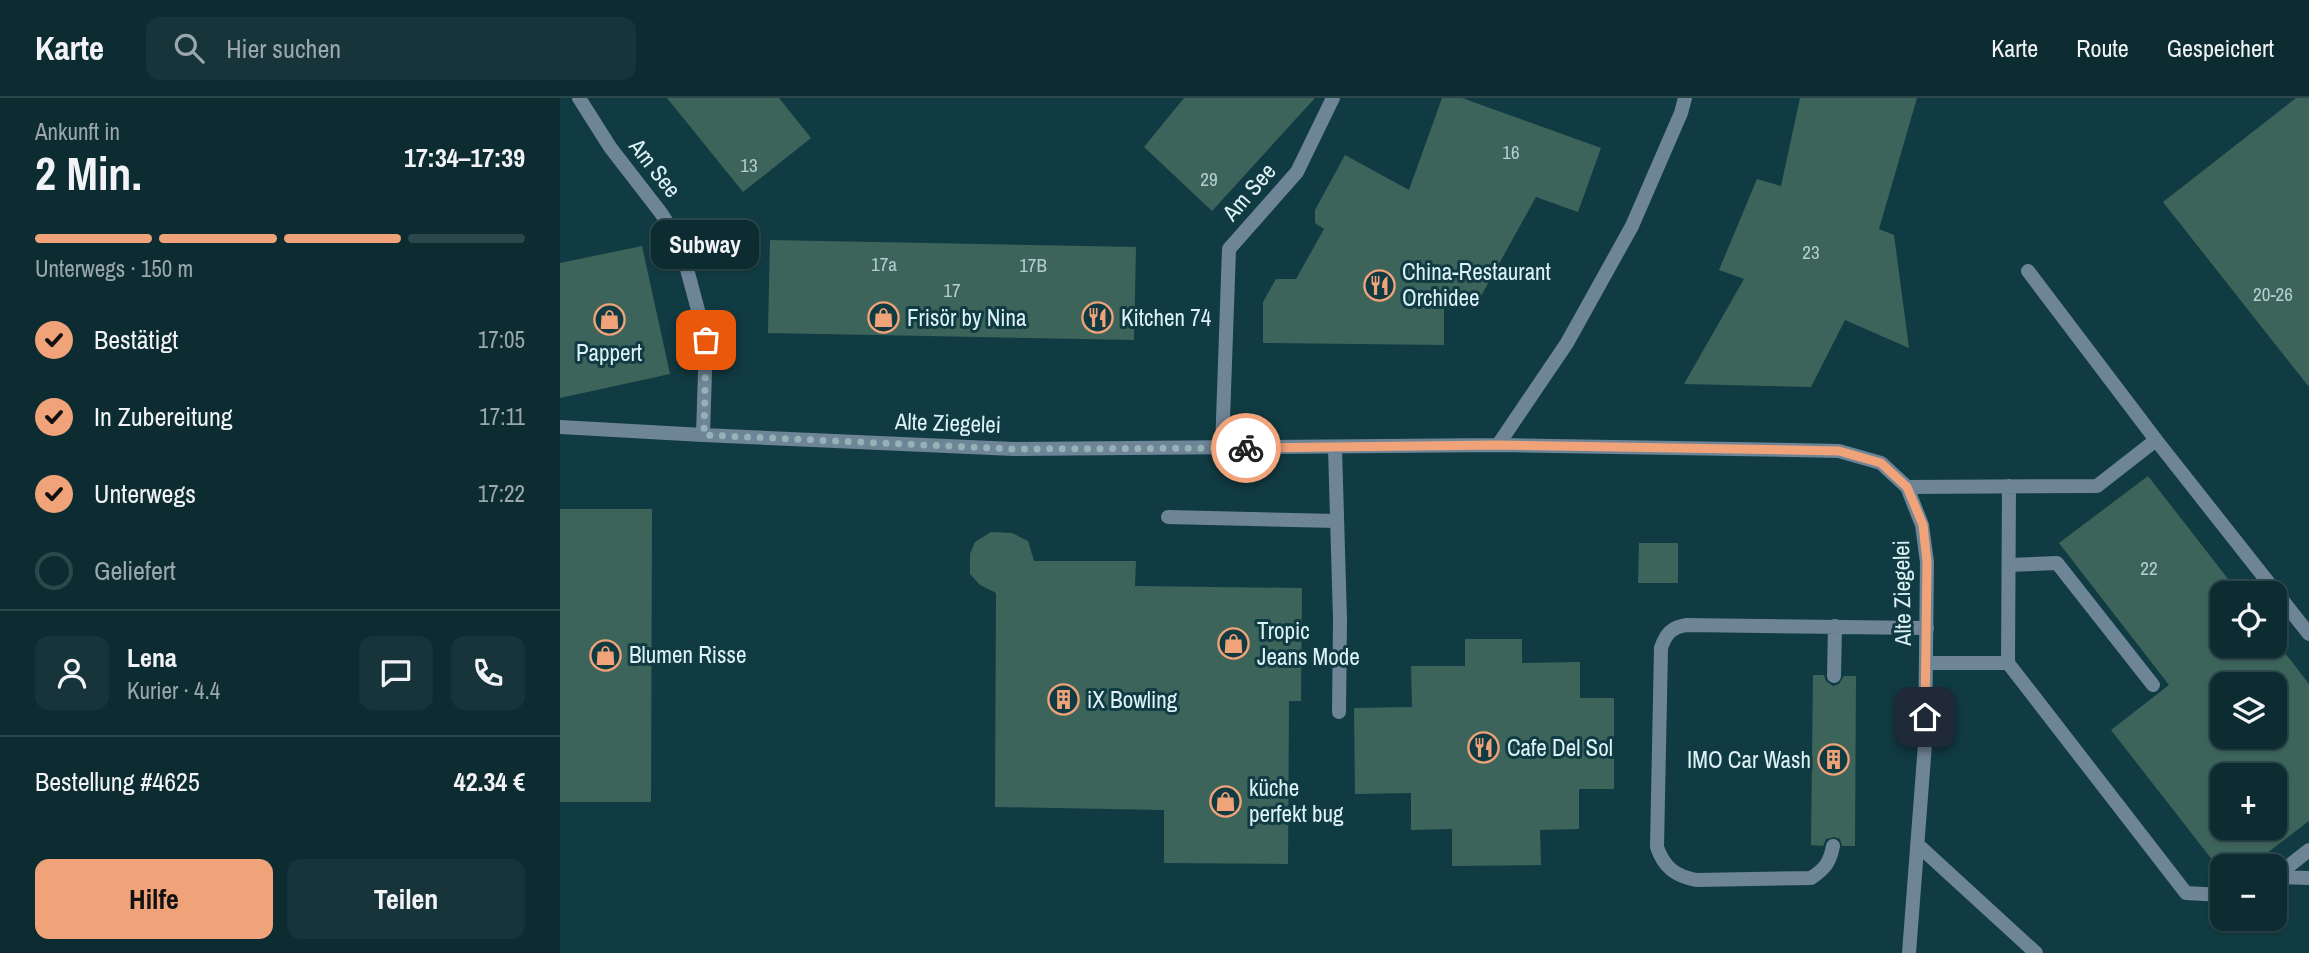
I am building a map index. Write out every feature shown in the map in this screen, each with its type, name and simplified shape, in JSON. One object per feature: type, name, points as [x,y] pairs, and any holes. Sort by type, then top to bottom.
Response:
[{"type":"street","name":"Am See","points":[[579,98],[610,147],[661,213],[680,243],[706,340],[704,435]]},
{"type":"street","name":"Am See","points":[[1222,448],[1229,249],[1297,172],[1333,98]]},
{"type":"street","points":[[1498,445],[1567,343],[1632,226],[1685,98]]},
{"type":"street","points":[[2028,271],[2309,635]]},
{"type":"street","name":"Alte Ziegelei","points":[[560,426],[1014,449],[1498,445],[1839,451],[1881,463],[1907,487],[1923,525],[1927,562],[1925,744],[1909,953]]},
{"type":"street","points":[[1907,487],[2097,486],[2156,440]]},
{"type":"street","points":[[1335,448],[1339,712]]},
{"type":"street","points":[[2009,486],[2008,663],[2186,893],[2210,894]]},
{"type":"street","points":[[1168,517],[1337,521]]},
{"type":"street","points":[[2009,565],[2057,563],[2153,685]]},
{"type":"street","points":[[1833,846],[1830,861],[1822,871],[1811,878],[1710,880],[1681,878],[1669,869],[1661,859],[1657,847],[1661,648],[1669,631],[1686,625],[1927,628]]},
{"type":"street","points":[[1834,676],[1835,626]]},
{"type":"street","points":[[1926,663],[2008,663]]},
{"type":"street","points":[[1918,845],[2036,953]]},
{"type":"street","points":[[2287,867],[2309,850]]},
{"type":"street","points":[[2287,877],[2309,878]]},
{"type":"building","points":[[667,98],[779,98],[811,138],[743,192]]},
{"type":"building","points":[[1184,98],[1315,98],[1212,211],[1144,147]]},
{"type":"building","points":[[1442,98],[1462,98],[1601,148],[1578,212],[1536,197],[1475,307],[1444,289],[1444,345],[1263,343],[1263,302],[1276,279],[1296,279],[1324,229],[1315,223],[1315,210],[1345,155],[1409,190]]},
{"type":"building","points":[[1800,98],[1917,98],[1879,229],[1894,235],[1909,348],[1845,320],[1811,387],[1684,384],[1744,279],[1719,270],[1757,179],[1781,186]]},
{"type":"building","points":[[2296,98],[2309,98],[2309,387],[2163,202]]},
{"type":"building","points":[[770,240],[1136,247],[1134,340],[768,333]]},
{"type":"building","name":"Pappert","points":[[642,246],[670,374],[560,398],[560,263]]},
{"type":"building","points":[[2148,476],[2230,581],[2210,581],[2210,658],[2287,658],[2287,656],[2309,684],[2309,821],[2287,838],[2287,763],[2210,763],[2210,840],[2284,840],[2266,854],[2210,854],[2210,857],[2111,730],[2169,685],[2059,543]]},
{"type":"building","name":"Blumen Risse","points":[[560,509],[652,509],[651,802],[560,802]]},
{"type":"building","points":[[991,532],[1012,533],[1028,541],[1034,561],[1136,561],[1135,586],[1302,588],[1301,701],[1289,701],[1288,864],[1164,863],[1164,810],[995,807],[996,593],[980,585],[970,574],[970,554],[975,542]]},
{"type":"building","points":[[1639,543],[1678,543],[1678,583],[1638,583]]},
{"type":"building","name":"Cafe Del Sol","points":[[1465,639],[1522,639],[1522,663],[1580,662],[1580,698],[1614,698],[1614,789],[1579,789],[1579,829],[1540,830],[1541,865],[1452,866],[1452,829],[1411,830],[1411,793],[1355,794],[1354,708],[1412,707],[1411,666],[1465,666]]},
{"type":"building","name":"IMO Car Wash","points":[[1813,675],[1824,675],[1826,681],[1833,686],[1839,684],[1844,676],[1856,676],[1855,846],[1842,846],[1840,839],[1834,837],[1826,839],[1823,846],[1811,845]]},
{"type":"way so far","points":[[706,340],[704,435],[1014,449],[1246,448]]},
{"type":"place","name":"China-Restaurant Orchidee","points":[[1379,285]]},
{"type":"place","name":"Frisör by Nina","points":[[884,318]]},
{"type":"place","name":"Kitchen 74","points":[[1098,318]]},
{"type":"place","name":"Pappert","points":[[609,319]]},
{"type":"place","name":"Subway","points":[[706,340]]},
{"type":"place","name":"Tropic Jeans Mode","points":[[1234,644]]},
{"type":"place","name":"Blumen Risse","points":[[606,655]]},
{"type":"place","name":"iX Bowling","points":[[1064,700]]},
{"type":"place","name":"Cafe Del Sol","points":[[1484,748]]},
{"type":"place","name":"IMO Car Wash","points":[[1834,760]]},
{"type":"place","name":"küche perfekt bug","points":[[1226,801]]},
{"type":"route","points":[[1246,448],[1498,445],[1839,451],[1881,463],[1907,487],[1923,525],[1927,562],[1925,717]]}]
